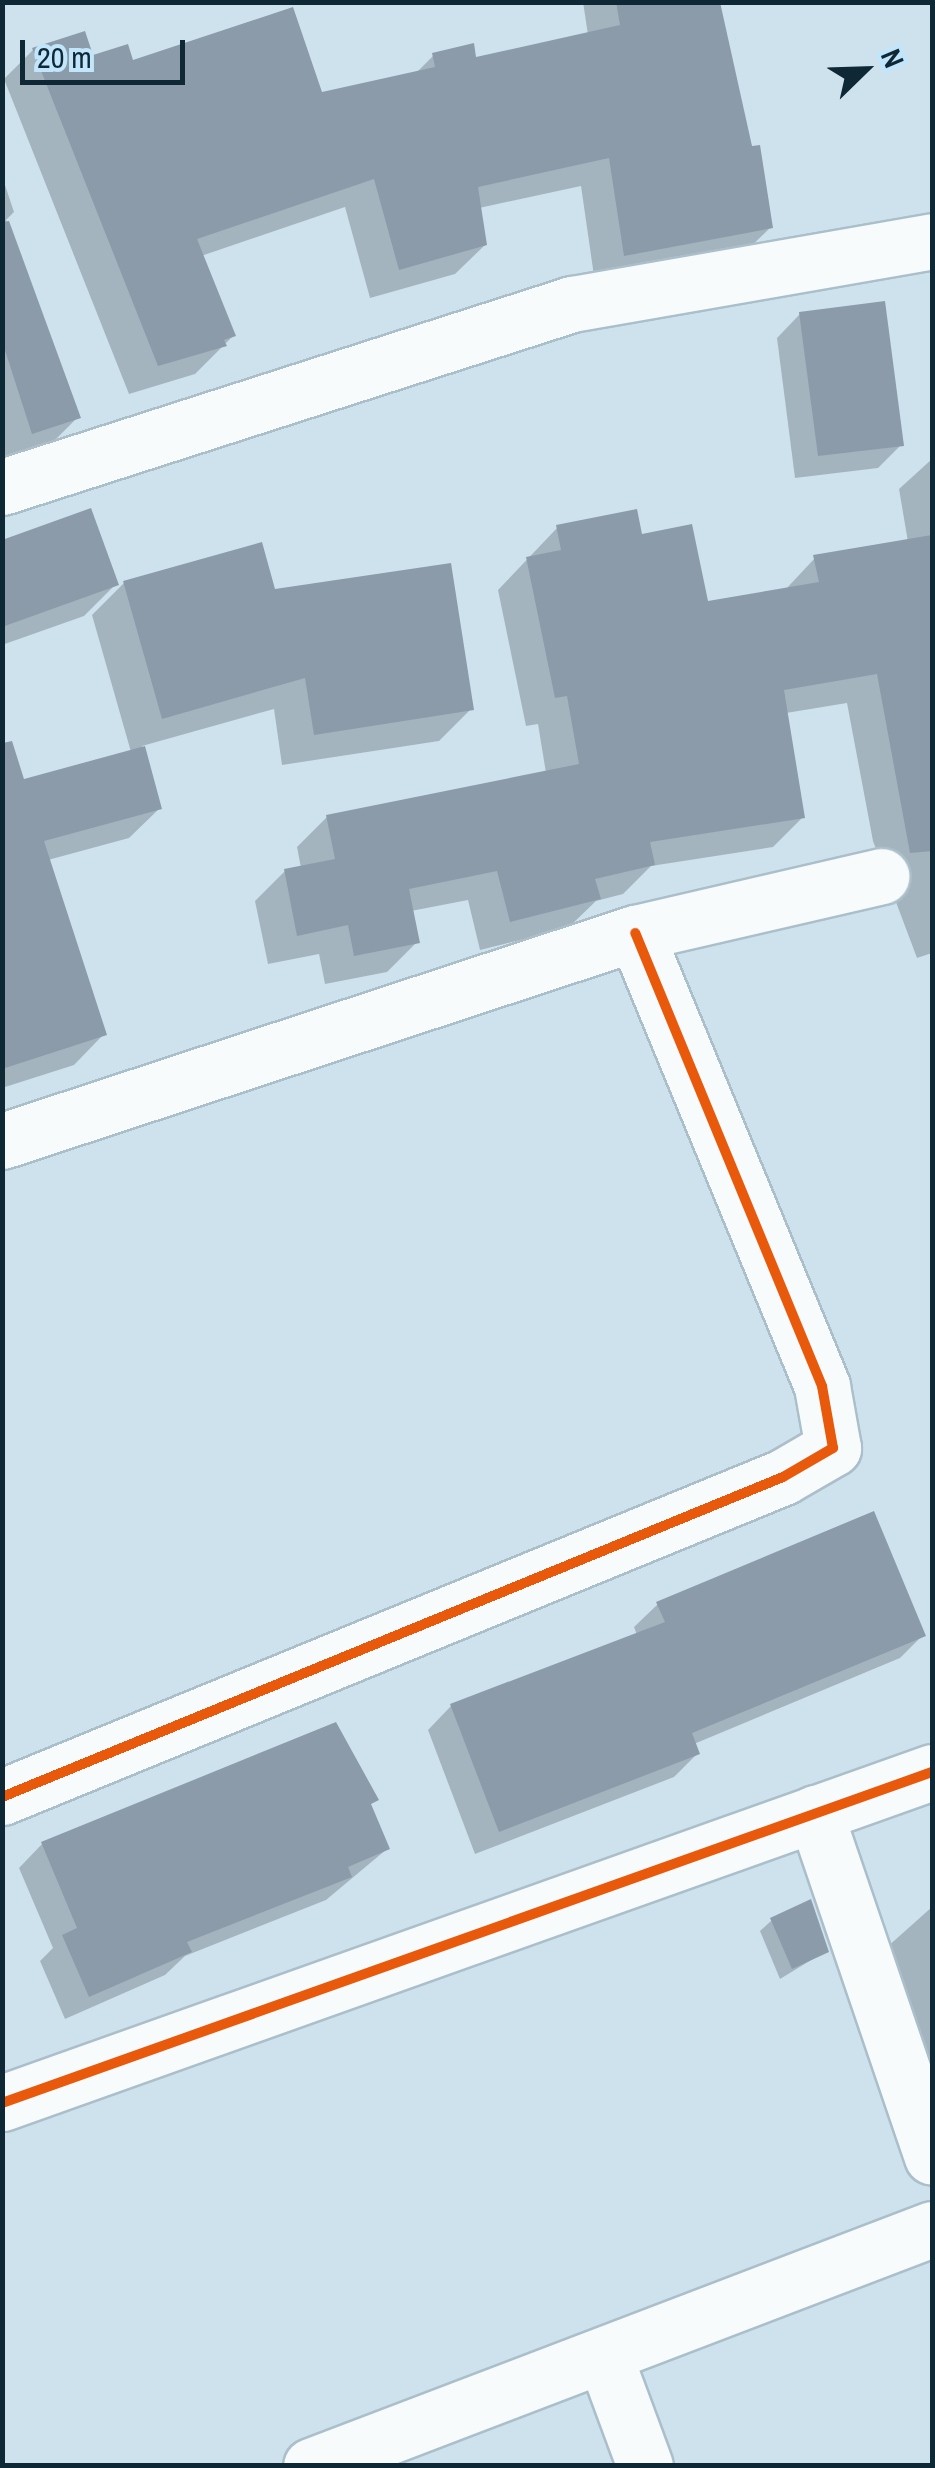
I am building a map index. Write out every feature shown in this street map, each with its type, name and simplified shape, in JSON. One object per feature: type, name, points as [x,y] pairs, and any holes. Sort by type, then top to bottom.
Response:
[{"type":"street","points":[[2,487],[572,304],[932,241]]},
{"type":"street","points":[[2,1141],[635,933],[881,876]]},
{"type":"street","points":[[2,1797],[783,1477],[833,1448],[822,1386],[635,933]]},
{"type":"street","points":[[2,2104],[932,1772]]},
{"type":"street","points":[[815,1814],[932,2157]]},
{"type":"street","points":[[311,2466],[932,2229]]},
{"type":"street","points":[[604,2355],[645,2466]]},
{"type":"building","points":[[616,2],[720,2],[752,146],[760,145],[773,228],[624,256],[609,158],[478,187],[487,245],[399,270],[374,179],[197,239],[236,336],[224,340],[227,346],[158,366],[32,48],[85,31],[93,55],[128,44],[133,60],[293,7],[322,92],[435,67],[432,53],[474,43],[476,57],[620,25]]},
{"type":"building","points":[[9,221],[81,418],[32,434],[2,341],[2,222]]},
{"type":"building","points":[[885,301],[904,446],[818,456],[799,312]]},
{"type":"building","points":[[91,508],[119,585],[2,627],[2,540]]},
{"type":"building","points":[[637,509],[642,534],[692,524],[708,601],[819,582],[813,555],[932,535],[932,851],[910,853],[877,674],[784,690],[805,818],[650,842],[655,865],[595,879],[601,899],[510,922],[497,871],[409,889],[420,943],[354,956],[348,925],[297,936],[284,869],[335,859],[326,815],[579,764],[567,696],[555,698],[526,557],[561,550],[556,525]]},
{"type":"building","points":[[262,542],[275,589],[451,563],[474,710],[314,735],[305,678],[162,719],[123,581]]},
{"type":"building","points":[[12,741],[24,779],[145,746],[162,809],[44,841],[107,1035],[2,1069],[3,743]]},
{"type":"building","points":[[874,1511],[926,1636],[692,1733],[700,1754],[499,1832],[450,1704],[665,1622],[656,1602]]},
{"type":"building","points":[[336,1722],[379,1800],[371,1804],[390,1849],[348,1867],[352,1877],[187,1942],[192,1952],[89,1997],[62,1935],[77,1928],[41,1842]]},
{"type":"building","points":[[811,1899],[829,1952],[792,1969],[770,1918]]},
{"type":"cycle path","points":[[2,1797],[783,1477],[833,1448],[822,1386],[635,933]]},
{"type":"cycle path","points":[[2,2103],[932,1772]]}]
